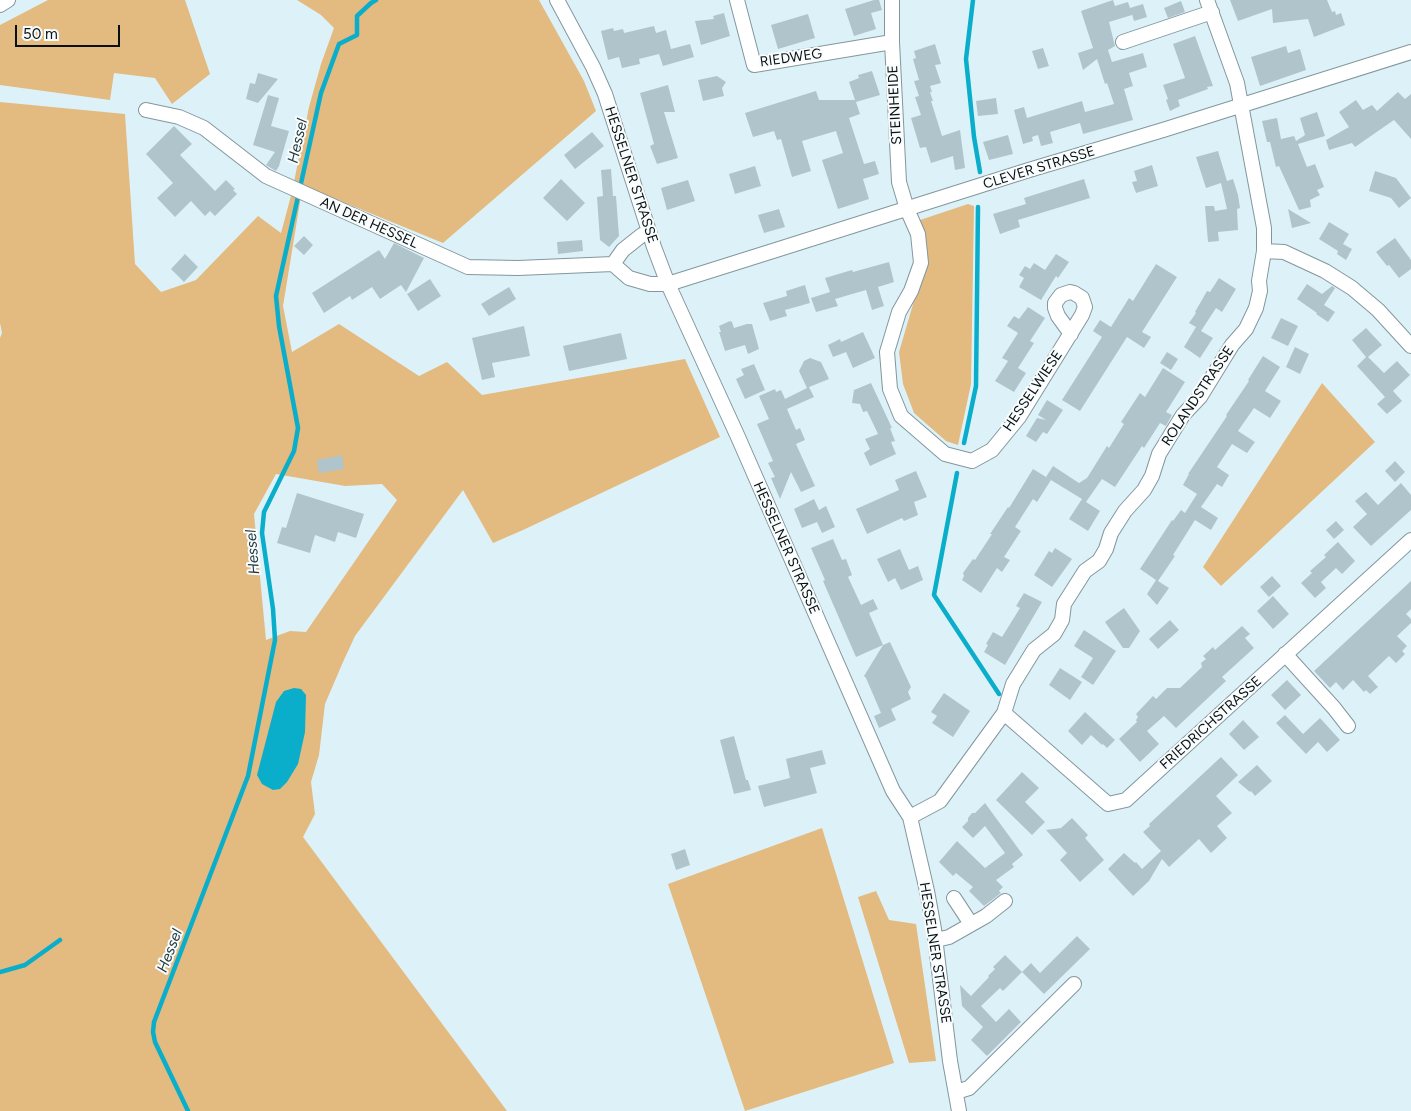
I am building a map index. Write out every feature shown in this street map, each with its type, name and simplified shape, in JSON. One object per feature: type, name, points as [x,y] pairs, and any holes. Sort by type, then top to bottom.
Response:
[{"type":"street","points":[[0,5],[8,0]]},
{"type":"street","name":"HESSELNER STRASSE","points":[[557,0],[593,67],[605,94],[649,233],[668,284],[742,446],[893,791],[910,817],[936,940],[950,1062],[959,1111]]},
{"type":"street","name":"RIEDWEG","points":[[737,0],[754,65],[892,42]]},
{"type":"street","name":"STEINHEIDE","points":[[892,0],[892,42],[899,182],[907,210]]},
{"type":"street","points":[[1123,42],[1210,6]]},
{"type":"street","name":"ROLANDSTRASSE","points":[[910,817],[940,801],[1004,713],[1013,684],[1034,650],[1054,634],[1062,620],[1064,604],[1085,571],[1099,561],[1106,549],[1111,533],[1125,511],[1144,490],[1152,476],[1159,454],[1183,415],[1200,397],[1232,345],[1251,320],[1260,291],[1259,281],[1264,251],[1264,228],[1237,83],[1210,6]]},
{"type":"street","name":"CLEVER STRASSE","points":[[668,284],[1411,52]]},
{"type":"street","name":"AN DER HESSEL","points":[[146,110],[179,117],[204,128],[266,176],[468,267],[518,268],[613,264]]},
{"type":"street","name":"HESSELWIESE","points":[[907,210],[918,234],[921,263],[911,291],[899,312],[887,352],[890,389],[901,416],[945,454],[972,461],[992,450],[1019,417],[1071,334]]},
{"type":"street","points":[[649,233],[642,235],[623,250],[613,264],[629,278],[650,284],[668,284]]},
{"type":"street","points":[[1264,251],[1284,252],[1325,271],[1352,288],[1378,310],[1411,346]]},
{"type":"street","name":"FRIEDRICHSTRASSE","points":[[1004,713],[1108,804],[1126,800],[1411,540]]},
{"type":"street","points":[[1285,654],[1348,726]]},
{"type":"street","points":[[954,898],[971,924]]},
{"type":"street","points":[[936,940],[949,937],[986,916],[1005,901]]},
{"type":"street","points":[[956,1092],[969,1088],[1074,984]]},
{"type":"shaded area","points":[[48,0],[185,0],[210,74],[172,104],[155,78],[114,73],[110,100],[0,85],[0,25]]},
{"type":"shaded area","points":[[297,0],[539,0],[584,81],[596,111],[443,243],[294,182],[309,107],[321,64],[334,28],[321,15]]},
{"type":"shaded area","points":[[0,102],[125,114],[135,264],[161,292],[196,280],[258,216],[281,233],[292,192],[301,196],[283,306],[292,352],[339,324],[419,376],[447,362],[482,395],[685,359],[720,437],[493,543],[463,490],[355,636],[325,704],[319,755],[311,782],[315,814],[303,837],[507,1111],[0,1111],[0,338],[2,333],[0,323]],"holes":[[[276,474],[345,486],[382,484],[397,500],[306,632],[290,631],[266,640],[254,514]]]},
{"type":"shaded area","points":[[968,204],[974,206],[971,384],[958,445],[946,441],[914,413],[903,384],[899,352],[916,294],[924,249],[920,220]]},
{"type":"shaded area","points":[[1322,383],[1375,442],[1221,586],[1203,567]]},
{"type":"shaded area","points":[[822,828],[894,1063],[745,1111],[668,884]]},
{"type":"shaded area","points":[[876,891],[889,920],[916,924],[936,1061],[909,1063],[858,897]]},
{"type":"water","points":[[294,688],[301,689],[306,695],[305,732],[298,764],[287,782],[280,789],[273,790],[262,784],[257,775],[276,702],[284,691]]},
{"type":"building","points":[[879,0],[882,10],[871,13],[876,29],[854,36],[845,9]]},
{"type":"building","points":[[1113,0],[1115,6],[1128,2],[1130,8],[1143,4],[1147,17],[1134,21],[1132,14],[1109,22],[1115,46],[1108,50],[1112,62],[1143,53],[1147,67],[1129,73],[1133,86],[1124,89],[1133,120],[1083,134],[1080,123],[1050,132],[1053,143],[1041,146],[1038,135],[1032,137],[1033,141],[1023,144],[1014,110],[1024,107],[1027,118],[1082,101],[1085,112],[1114,104],[1097,59],[1083,70],[1078,53],[1093,48],[1081,11]]},
{"type":"building","points":[[1230,0],[1327,0],[1332,12],[1335,11],[1336,15],[1341,13],[1345,25],[1314,37],[1308,19],[1273,23],[1272,9],[1238,21]]},
{"type":"building","points":[[1181,1],[1185,12],[1168,18],[1164,8]]},
{"type":"building","points":[[724,13],[730,36],[701,45],[695,21],[714,19],[713,16]]},
{"type":"building","points":[[808,14],[815,38],[778,49],[771,25]]},
{"type":"building","points":[[654,26],[656,33],[666,30],[671,49],[690,44],[694,57],[663,66],[659,54],[639,59],[640,64],[622,68],[619,57],[608,60],[601,31],[613,28],[614,31],[623,29],[624,33]]},
{"type":"building","points":[[1195,36],[1213,86],[1178,100],[1180,106],[1170,111],[1163,85],[1185,78],[1173,44]]},
{"type":"building","points":[[935,44],[941,64],[935,65],[941,83],[930,86],[933,101],[931,101],[942,136],[960,130],[965,168],[955,170],[953,156],[931,163],[926,147],[920,148],[911,118],[921,115],[915,97],[919,96],[914,81],[919,80],[913,59],[916,58],[914,51]]},
{"type":"building","points":[[1286,46],[1288,53],[1300,49],[1306,70],[1260,86],[1251,57]]},
{"type":"building","points":[[1043,48],[1049,66],[1038,69],[1032,51]]},
{"type":"building","points":[[872,71],[880,95],[856,102],[860,114],[849,118],[864,164],[875,161],[879,174],[863,179],[869,199],[838,209],[822,160],[843,153],[836,131],[802,141],[811,171],[792,177],[781,139],[777,140],[774,131],[753,137],[745,113],[816,91],[819,100],[855,100],[849,82],[859,78],[858,75]]},
{"type":"building","points":[[258,73],[278,79],[258,103],[246,99],[250,83],[255,84]]},
{"type":"building","points":[[717,76],[726,82],[722,88],[724,96],[703,101],[698,80]]},
{"type":"building","points":[[668,85],[675,112],[664,112],[678,158],[657,164],[650,146],[654,144],[640,93]]},
{"type":"building","points":[[1398,92],[1405,99],[1411,94],[1411,139],[1394,120],[1355,147],[1352,143],[1329,150],[1326,140],[1349,127],[1339,112],[1356,100],[1363,110],[1372,105],[1377,111]]},
{"type":"building","points":[[268,95],[279,98],[271,126],[289,131],[276,171],[266,165],[275,152],[253,145]]},
{"type":"building","points":[[996,98],[998,114],[978,116],[976,101]]},
{"type":"building","points":[[1317,112],[1325,136],[1298,144],[1307,167],[1315,164],[1324,187],[1317,190],[1320,195],[1310,200],[1311,207],[1299,210],[1279,166],[1276,167],[1270,142],[1267,142],[1262,121],[1277,118],[1281,139],[1294,136],[1296,141],[1305,135],[1300,118]]},
{"type":"building","points":[[174,126],[192,144],[180,155],[215,191],[226,180],[235,189],[233,190],[237,194],[215,216],[210,211],[205,216],[191,201],[175,217],[157,198],[173,183],[146,154]]},
{"type":"building","points":[[592,132],[604,146],[575,169],[564,155]]},
{"type":"building","points":[[1008,135],[1013,154],[989,160],[983,142]]},
{"type":"building","points":[[1218,151],[1227,181],[1233,179],[1238,195],[1240,208],[1237,209],[1238,230],[1218,232],[1219,241],[1208,242],[1205,206],[1214,206],[1215,211],[1227,209],[1221,183],[1206,188],[1196,157]]},
{"type":"building","points":[[1152,165],[1158,186],[1136,193],[1132,182],[1137,181],[1134,171]]},
{"type":"building","points":[[755,166],[761,186],[735,194],[729,174]]},
{"type":"building","points":[[611,169],[613,196],[616,196],[619,236],[609,247],[600,240],[597,197],[603,196],[601,170]]},
{"type":"building","points":[[1375,171],[1396,178],[1411,198],[1399,208],[1391,198],[1369,191]]},
{"type":"building","points":[[561,179],[585,203],[567,221],[543,198]]},
{"type":"building","points":[[1084,179],[1090,198],[1018,220],[1020,227],[1000,234],[993,214],[1026,204],[1024,198]]},
{"type":"building","points":[[688,180],[695,201],[667,210],[661,188]]},
{"type":"building","points":[[779,209],[785,227],[764,233],[758,215]]},
{"type":"building","points":[[1288,209],[1311,223],[1292,228]]},
{"type":"building","points":[[1329,222],[1349,234],[1343,244],[1352,249],[1346,260],[1337,254],[1338,251],[1319,239]]},
{"type":"building","points":[[304,236],[313,245],[304,255],[294,246]]},
{"type":"building","points":[[1395,238],[1411,260],[1411,269],[1399,278],[1376,252]]},
{"type":"building","points":[[582,240],[583,251],[558,254],[557,242]]},
{"type":"building","points":[[394,243],[424,258],[406,292],[401,285],[380,299],[372,287],[352,300],[350,296],[324,313],[312,293],[379,250],[385,259]]},
{"type":"building","points":[[185,254],[198,267],[184,282],[171,269]]},
{"type":"building","points":[[1056,254],[1069,262],[1058,278],[1056,276],[1041,300],[1019,287],[1024,278],[1019,275],[1025,266],[1030,269],[1034,263],[1045,270]]},
{"type":"building","points":[[889,262],[894,282],[878,287],[884,306],[872,310],[866,290],[835,299],[838,306],[816,312],[811,298],[830,292],[825,278]]},
{"type":"building","points":[[1156,264],[1177,277],[1142,332],[1151,337],[1144,348],[1127,337],[1080,411],[1062,400],[1102,337],[1093,331],[1100,320],[1111,327],[1129,298],[1133,301]]},
{"type":"building","points":[[1219,278],[1236,289],[1222,312],[1216,308],[1201,331],[1213,338],[1200,358],[1184,347],[1196,327],[1189,323],[1207,291],[1210,292]]},
{"type":"building","points":[[430,279],[441,296],[418,311],[407,294]]},
{"type":"building","points":[[1307,284],[1322,294],[1332,286],[1335,288],[1324,305],[1335,312],[1328,322],[1297,299]]},
{"type":"building","points":[[805,285],[810,303],[785,310],[787,316],[770,321],[763,303],[787,296],[786,291]]},
{"type":"building","points":[[509,287],[516,299],[489,316],[481,304]]},
{"type":"building","points":[[1028,307],[1045,318],[1030,341],[1034,343],[1018,368],[1026,373],[1014,392],[995,381],[1008,361],[1002,358],[1018,333],[1007,326],[1014,316],[1019,319]]},
{"type":"building","points":[[1281,318],[1298,326],[1288,346],[1271,338]]},
{"type":"building","points":[[730,321],[734,328],[752,324],[759,349],[748,354],[745,345],[725,351],[719,326]]},
{"type":"building","points":[[524,326],[530,356],[492,363],[495,377],[482,380],[472,338]]},
{"type":"building","points":[[1366,328],[1382,345],[1368,357],[1384,373],[1397,361],[1410,375],[1393,391],[1402,401],[1387,414],[1377,404],[1385,397],[1357,366],[1366,357],[1352,340]]},
{"type":"building","points":[[863,332],[875,358],[853,368],[846,352],[833,357],[828,345],[840,339],[841,342]]},
{"type":"building","points":[[621,333],[627,359],[569,371],[563,346]]},
{"type":"building","points":[[1295,347],[1309,354],[1300,374],[1286,367]]},
{"type":"building","points":[[1167,352],[1178,359],[1171,370],[1160,363]]},
{"type":"building","points":[[1263,356],[1280,367],[1265,391],[1281,401],[1270,418],[1254,408],[1238,431],[1255,442],[1247,453],[1232,444],[1217,467],[1229,475],[1222,487],[1217,484],[1201,507],[1218,518],[1211,530],[1195,520],[1173,555],[1175,556],[1158,581],[1169,588],[1157,605],[1147,594],[1156,580],[1140,569],[1172,520],[1181,510],[1185,513],[1197,494],[1183,485],[1188,474],[1227,416]]},
{"type":"building","points":[[810,358],[821,362],[829,379],[809,387],[814,397],[787,409],[796,430],[800,428],[805,440],[796,444],[815,486],[801,492],[791,472],[780,499],[771,478],[775,477],[768,463],[773,461],[757,424],[769,419],[759,396],[775,389],[776,392],[781,390],[785,399],[807,388],[799,371],[804,361]]},
{"type":"building","points":[[754,364],[765,390],[745,399],[736,379],[744,375],[741,369]]},
{"type":"building","points":[[1163,368],[1185,382],[1166,412],[1172,415],[1166,426],[1160,423],[1115,487],[1102,479],[1086,502],[1100,511],[1088,531],[1069,519],[1082,499],[1046,477],[1053,466],[1079,483],[1087,478],[1107,446],[1109,448],[1124,424],[1121,422],[1140,393],[1145,397]]},
{"type":"building","points":[[871,383],[892,428],[890,428],[895,441],[891,442],[896,454],[870,466],[864,453],[870,449],[865,439],[878,434],[867,411],[863,412],[860,404],[852,403],[854,390]]},
{"type":"building","points":[[1047,400],[1063,410],[1047,434],[1043,432],[1036,442],[1026,436],[1037,418],[1046,420],[1038,415]]},
{"type":"building","points":[[342,455],[344,469],[319,473],[317,460]]},
{"type":"building","points":[[1395,461],[1405,472],[1395,482],[1385,471]]},
{"type":"building","points":[[1033,469],[1051,480],[1037,502],[1033,499],[1015,527],[1021,531],[1004,557],[1010,560],[1002,572],[997,568],[981,593],[962,580],[963,573],[973,559],[975,560]]},
{"type":"building","points":[[916,471],[927,497],[914,502],[918,515],[904,521],[902,518],[867,534],[856,509],[899,490],[895,480]]},
{"type":"building","points":[[1401,483],[1411,495],[1411,510],[1371,546],[1353,527],[1367,514],[1355,501],[1366,492],[1378,505]]},
{"type":"building","points":[[297,493],[364,514],[356,538],[338,532],[335,542],[315,535],[310,553],[277,543],[282,527],[286,528]]},
{"type":"building","points":[[814,499],[819,510],[826,506],[835,527],[822,533],[817,522],[802,528],[794,509]]},
{"type":"building","points":[[1336,521],[1344,530],[1334,539],[1326,530]]},
{"type":"building","points":[[833,539],[842,560],[846,559],[852,575],[848,577],[861,605],[873,599],[878,609],[869,613],[883,645],[856,657],[823,581],[825,580],[811,548]]},
{"type":"building","points":[[1338,542],[1355,561],[1342,574],[1336,568],[1321,582],[1326,588],[1315,598],[1301,583],[1312,573],[1310,571],[1326,557],[1324,555]]},
{"type":"building","points":[[1055,548],[1072,559],[1052,587],[1034,575],[1049,551],[1052,553]]},
{"type":"building","points":[[900,549],[909,570],[918,566],[923,580],[901,590],[895,578],[888,582],[877,559]]},
{"type":"building","points":[[1272,576],[1281,586],[1269,597],[1260,587]]},
{"type":"building","points":[[1411,581],[1411,609],[1406,614],[1411,619],[1411,623],[1397,636],[1407,646],[1402,651],[1405,654],[1396,663],[1389,656],[1368,676],[1378,687],[1370,694],[1366,690],[1364,692],[1353,680],[1343,690],[1336,682],[1330,688],[1314,671]]},
{"type":"building","points":[[1024,593],[1042,602],[1005,665],[984,652],[988,645],[986,644],[993,632],[1002,637],[1020,608],[1016,606]]},
{"type":"building","points":[[1273,596],[1289,614],[1273,629],[1257,611]]},
{"type":"building","points":[[1124,608],[1140,631],[1129,648],[1123,648],[1105,622]]},
{"type":"building","points":[[1170,620],[1179,630],[1158,649],[1149,639]]},
{"type":"building","points":[[1242,626],[1250,634],[1245,638],[1254,648],[1222,677],[1226,681],[1176,728],[1164,716],[1147,731],[1159,744],[1140,762],[1119,739],[1137,722],[1138,717],[1136,714],[1153,696],[1156,699],[1167,688],[1180,688],[1202,667],[1201,663],[1206,659],[1203,656],[1213,647],[1215,650]]},
{"type":"building","points":[[1084,630],[1116,651],[1093,685],[1081,677],[1093,658],[1074,646]]},
{"type":"building","points":[[890,642],[911,687],[908,692],[911,699],[891,709],[896,720],[879,728],[874,716],[881,713],[864,676],[883,645]]},
{"type":"building","points":[[1060,668],[1082,682],[1070,700],[1049,685]]},
{"type":"building","points":[[1287,680],[1301,695],[1285,710],[1271,695]]},
{"type":"building","points":[[944,693],[970,711],[953,737],[932,723],[937,716],[931,712]]},
{"type":"building","points":[[1085,712],[1115,740],[1107,748],[1091,735],[1082,745],[1068,731]]},
{"type":"building","points":[[1285,715],[1303,734],[1320,718],[1340,740],[1327,752],[1318,742],[1306,754],[1276,723]]},
{"type":"building","points":[[1243,720],[1259,737],[1244,750],[1229,734]]},
{"type":"building","points":[[734,736],[746,780],[748,780],[751,790],[734,794],[720,740]]},
{"type":"building","points":[[822,750],[826,764],[810,768],[817,793],[764,807],[758,786],[790,778],[786,759]]},
{"type":"building","points":[[1221,757],[1238,775],[1216,796],[1232,813],[1217,826],[1227,838],[1211,853],[1199,839],[1169,867],[1162,859],[1149,881],[1133,896],[1108,869],[1124,853],[1142,869],[1161,851],[1143,832],[1150,826],[1149,824]]},
{"type":"building","points":[[1257,765],[1272,781],[1255,796],[1238,782]]},
{"type":"building","points":[[1022,772],[1039,788],[1025,802],[1045,822],[1032,835],[996,800]]},
{"type":"building","points":[[985,803],[1023,855],[1012,864],[1014,867],[996,880],[1003,887],[999,891],[1001,893],[984,906],[969,891],[973,887],[956,873],[953,876],[939,862],[957,841],[985,868],[1005,853],[985,826],[973,838],[962,827],[972,813],[975,813]]},
{"type":"building","points":[[1072,818],[1088,835],[1085,838],[1104,860],[1080,882],[1060,860],[1067,853],[1046,830],[1061,828]]},
{"type":"building","points":[[685,849],[690,865],[676,870],[671,854]]},
{"type":"building","points":[[1077,936],[1090,949],[1044,994],[1022,972],[1031,963],[1040,973]]},
{"type":"building","points":[[1005,955],[1022,972],[1003,991],[1000,988],[981,1006],[996,1022],[1009,1009],[1021,1022],[987,1056],[971,1040],[983,1027],[962,1006],[960,985],[971,996],[989,977],[995,969],[993,967]]},
{"type":"waterway","name":"Hessel","points":[[188,1111],[155,1042],[154,1022],[248,776],[275,640],[273,609],[262,533],[264,512],[294,451],[298,428],[279,326],[276,296],[321,93],[339,44],[357,35],[357,16],[376,0]]},
{"type":"waterway","points":[[973,0],[966,59],[974,137],[980,172]]},
{"type":"waterway","points":[[964,443],[976,386],[978,207]]},
{"type":"waterway","points":[[957,473],[934,595],[999,694]]},
{"type":"waterway","points":[[0,972],[25,965],[60,940]]}]
